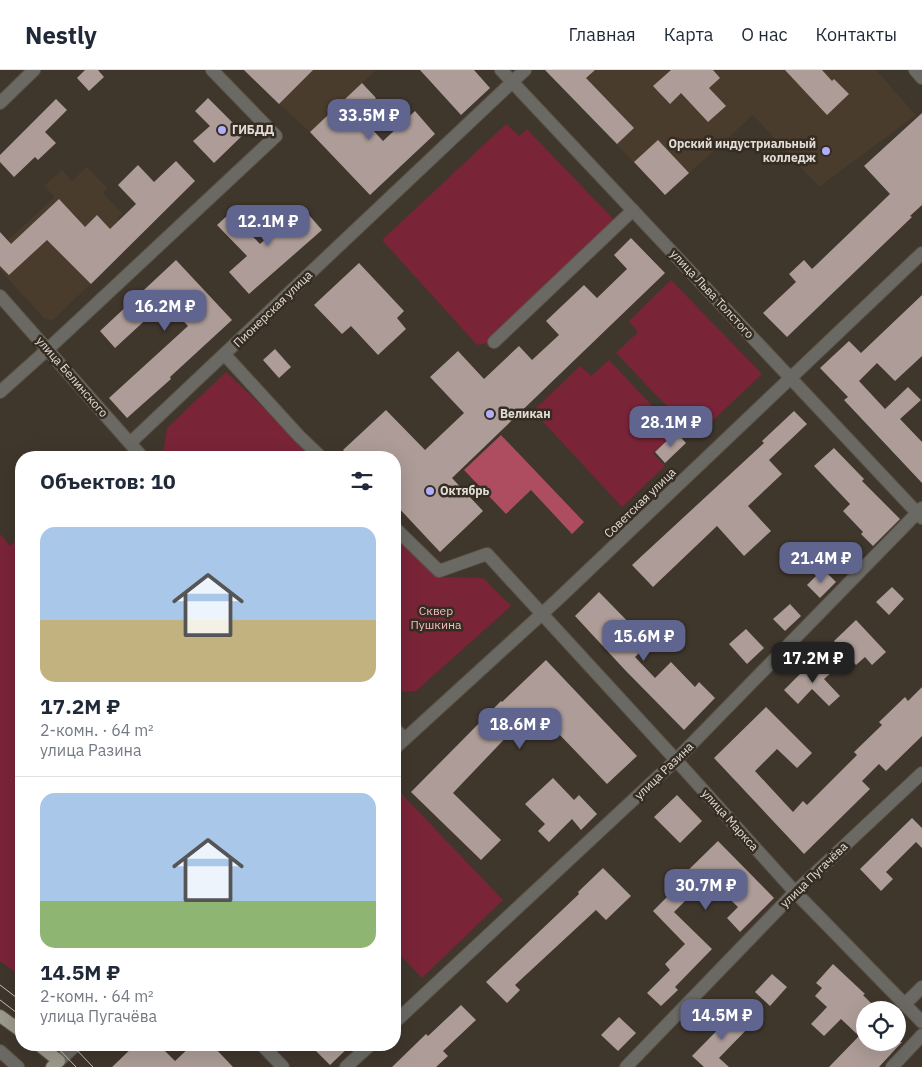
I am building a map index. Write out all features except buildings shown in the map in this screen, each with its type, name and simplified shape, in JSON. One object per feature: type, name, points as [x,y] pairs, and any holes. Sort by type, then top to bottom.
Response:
[{"type":"main road","points":[[0,1016],[15,1027]]},
{"type":"main road","points":[[44,1051],[56,1064]]},
{"type":"street","points":[[0,103],[34,70]]},
{"type":"street","points":[[0,392],[276,136],[212,70]]},
{"type":"street","name":"улица Льва Толстого","points":[[501,70],[920,514]]},
{"type":"street","name":"Пионерская улица","points":[[130,443],[525,70]]},
{"type":"street","points":[[915,70],[922,78]]},
{"type":"street","points":[[494,342],[633,210]]},
{"type":"street","name":"Советская улица","points":[[401,743],[542,614],[922,253]]},
{"type":"street","name":"улица Белинского","points":[[0,296],[137,451]]},
{"type":"street","points":[[225,355],[315,451]]},
{"type":"street","name":"улица Разина","points":[[401,1016],[676,760],[920,514]]},
{"type":"street","name":"улица Маркса","points":[[401,534],[439,571],[487,554],[795,892],[902,1001]]},
{"type":"street","points":[[401,735],[405,739]]},
{"type":"street","name":"улица Пугачёва","points":[[626,1067],[795,892],[922,773]]},
{"type":"street","points":[[906,1003],[922,988]]},
{"type":"street","name":"улица Маркса","points":[[906,1005],[922,1022]]},
{"type":"street","points":[[892,1067],[922,1035]]},
{"type":"street","points":[[0,1051],[18,1067]]},
{"type":"street","points":[[56,1064],[70,1051]]},
{"type":"street","points":[[267,1051],[282,1067]]},
{"type":"street","points":[[346,1067],[363,1051]]},
{"type":"shaded area","points":[[244,70],[376,70],[310,132]]},
{"type":"shaded area","points":[[554,70],[876,70],[916,115],[819,187],[753,115],[665,195],[549,74]]},
{"type":"shaded area","points":[[87,167],[107,188],[103,193],[122,213],[117,218],[137,239],[53,320],[45,319],[0,270],[0,248],[55,197],[44,186],[62,170],[72,181]]},
{"type":"shaded area","points":[[501,435],[584,522],[572,534],[531,490],[506,514],[464,470]]},
{"type":"green space","points":[[506,124],[519,136],[527,129],[618,224],[494,342],[477,345],[382,240]]},
{"type":"green space","points":[[671,280],[762,374],[708,425],[696,413],[684,424],[616,353],[638,332],[629,321]]},
{"type":"green space","points":[[609,360],[677,432],[653,453],[665,466],[622,507],[533,411],[580,366],[591,376]]},
{"type":"green space","points":[[226,372],[310,451],[163,451],[167,428]]},
{"type":"green space","points":[[0,534],[10,546],[15,542],[15,972],[0,961]]},
{"type":"green space","name":"Сквер Пушкина","points":[[401,539],[441,577],[483,578],[511,606],[416,691],[401,692]]},
{"type":"green space","points":[[401,793],[503,900],[422,978],[401,956]]},
{"type":"tram line","points":[[0,985],[15,996]]},
{"type":"tram line","points":[[0,1000],[15,1011]]},
{"type":"tram line","points":[[61,1051],[76,1067]]},
{"type":"tram line","points":[[78,1051],[93,1067]]},
{"type":"place","name":"ГИБДД","points":[[222,130]]},
{"type":"place","name":"Орский индустриальный колледж","points":[[826,151]]},
{"type":"place","name":"Великан","points":[[490,414]]},
{"type":"place","name":"Октябрь","points":[[430,491]]}]
